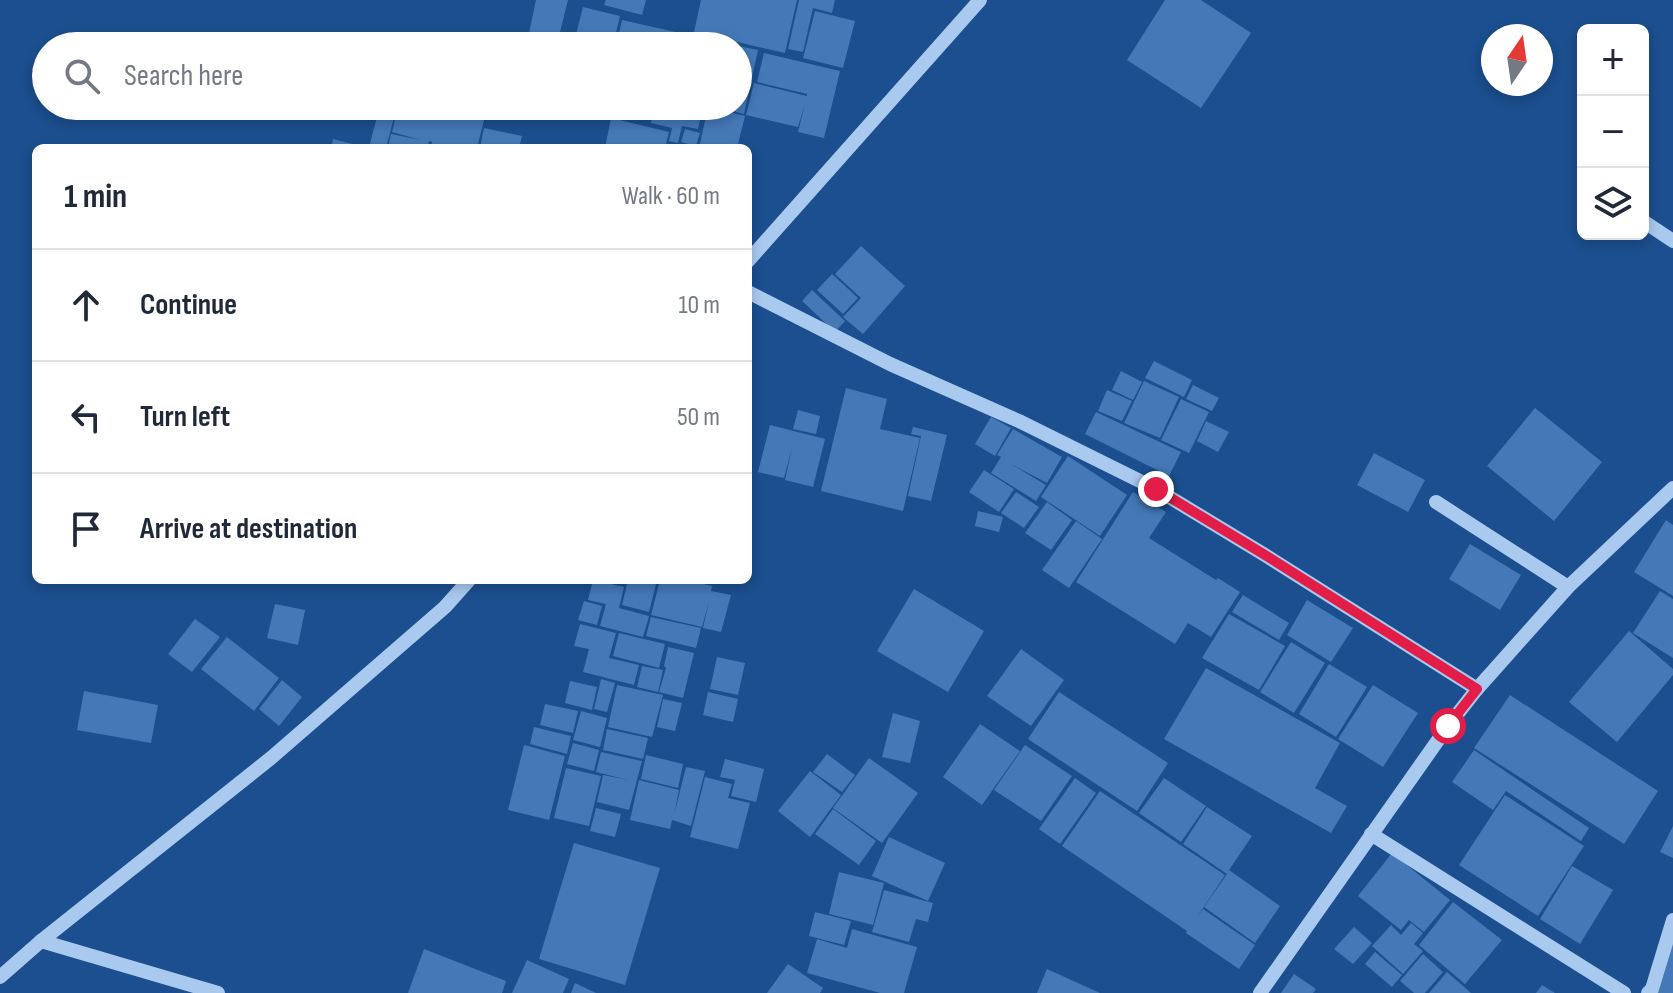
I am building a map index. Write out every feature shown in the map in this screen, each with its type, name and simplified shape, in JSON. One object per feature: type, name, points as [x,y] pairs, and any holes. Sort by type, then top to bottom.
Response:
[{"type":"street","points":[[752,256],[980,0]]},
{"type":"street","points":[[1649,225],[1673,241]]},
{"type":"street","points":[[752,294],[890,364],[1021,422],[1156,489],[1477,689]]},
{"type":"street","points":[[1260,993],[1477,689],[1568,587],[1673,488]]},
{"type":"street","points":[[1436,502],[1568,587]]},
{"type":"street","points":[[0,977],[271,758],[445,607],[465,584]]},
{"type":"street","points":[[1371,834],[1624,993]]},
{"type":"street","points":[[1648,993],[1652,989],[1673,920]]},
{"type":"street","points":[[41,941],[218,993]]},
{"type":"building","points":[[536,0],[568,0],[560,32],[529,32]]},
{"type":"building","points":[[606,0],[646,0],[642,15],[604,5]]},
{"type":"building","points":[[701,0],[797,0],[785,53],[752,45],[752,32],[694,32]]},
{"type":"building","points":[[799,0],[835,0],[832,13],[813,8],[803,52],[788,49]]},
{"type":"building","points":[[1165,0],[1201,0],[1251,33],[1201,108],[1127,60]]},
{"type":"building","points":[[583,7],[620,16],[616,32],[577,32]]},
{"type":"building","points":[[815,11],[855,21],[843,68],[803,58]]},
{"type":"building","points":[[622,20],[676,32],[619,32]]},
{"type":"building","points":[[752,49],[758,50],[752,77]]},
{"type":"building","points":[[764,53],[840,71],[824,138],[798,132],[805,104],[798,127],[752,116],[754,83],[807,96],[757,82]]},
{"type":"building","points":[[376,120],[393,120],[387,144],[370,144]]},
{"type":"building","points":[[395,120],[484,120],[478,144],[432,144],[429,141],[428,144],[389,144],[391,134],[421,140],[392,132]]},
{"type":"building","points":[[611,120],[669,132],[666,144],[606,144]]},
{"type":"building","points":[[652,120],[700,120],[698,129],[682,126],[678,143],[669,141],[672,128],[651,123]]},
{"type":"building","points":[[705,120],[744,120],[738,144],[700,144]]},
{"type":"building","points":[[484,128],[522,136],[520,144],[481,144]]},
{"type":"building","points":[[685,129],[700,133],[697,144],[681,142]]},
{"type":"building","points":[[333,139],[352,144],[332,144]]},
{"type":"building","points":[[861,246],[905,286],[863,334],[843,317],[861,298],[835,274]]},
{"type":"building","points":[[832,274],[858,298],[843,314],[817,290]]},
{"type":"building","points":[[812,290],[845,321],[835,332],[802,301]]},
{"type":"building","points":[[1154,361],[1192,380],[1184,397],[1145,378]]},
{"type":"building","points":[[1121,371],[1142,382],[1133,400],[1112,390]]},
{"type":"building","points":[[1144,381],[1179,397],[1160,438],[1124,423]]},
{"type":"building","points":[[1193,385],[1219,398],[1212,411],[1186,399]]},
{"type":"building","points":[[846,388],[887,399],[880,429],[920,438],[903,511],[821,491]]},
{"type":"building","points":[[1107,390],[1132,401],[1122,421],[1098,411]]},
{"type":"building","points":[[1181,399],[1209,412],[1189,453],[1161,440]]},
{"type":"building","points":[[1535,408],[1602,462],[1554,521],[1487,466]]},
{"type":"building","points":[[798,410],[820,416],[816,434],[793,429]]},
{"type":"building","points":[[1096,412],[1181,452],[1169,476],[1085,434]]},
{"type":"building","points":[[991,417],[1011,428],[995,456],[975,444]]},
{"type":"building","points":[[1206,421],[1229,432],[1218,452],[1197,441]]},
{"type":"building","points":[[770,425],[825,439],[813,487],[785,480],[792,448],[784,478],[758,472]]},
{"type":"building","points":[[913,427],[947,435],[931,501],[908,496],[921,436],[911,434]]},
{"type":"building","points":[[1013,429],[1062,457],[1047,483],[1011,464],[1046,485],[1036,501],[991,473],[1001,457],[997,455]]},
{"type":"building","points":[[1374,453],[1425,480],[1408,512],[1357,485]]},
{"type":"building","points":[[1068,456],[1127,495],[1100,536],[1041,497]]},
{"type":"building","points":[[984,470],[1014,489],[999,512],[969,492]]},
{"type":"building","points":[[1016,492],[1039,507],[1024,528],[1001,513]]},
{"type":"building","points":[[1133,492],[1166,512],[1149,538],[1240,592],[1211,637],[1188,623],[1175,644],[1076,582]]},
{"type":"building","points":[[1047,502],[1072,520],[1051,550],[1025,533]]},
{"type":"building","points":[[978,511],[1003,517],[999,532],[975,526]]},
{"type":"building","points":[[1666,520],[1673,525],[1673,596],[1634,572]]},
{"type":"building","points":[[1076,521],[1102,539],[1069,588],[1042,570]]},
{"type":"building","points":[[1470,544],[1521,575],[1500,610],[1449,579]]},
{"type":"building","points":[[592,584],[624,587],[619,608],[649,616],[643,637],[600,626],[606,604],[588,600]]},
{"type":"building","points":[[627,584],[656,584],[649,612],[622,605]]},
{"type":"building","points":[[659,584],[704,584],[712,586],[711,591],[731,595],[721,632],[703,628],[709,601],[702,627],[651,615]]},
{"type":"building","points":[[914,589],[984,631],[948,692],[877,651]]},
{"type":"building","points":[[1660,591],[1673,599],[1673,658],[1633,633]]},
{"type":"building","points":[[1243,595],[1289,623],[1279,640],[1232,612]]},
{"type":"building","points":[[1307,600],[1353,628],[1331,662],[1287,635]]},
{"type":"building","points":[[584,601],[602,606],[597,625],[578,620]]},
{"type":"building","points":[[275,604],[305,610],[298,645],[267,638]]},
{"type":"building","points":[[1229,614],[1285,646],[1259,690],[1202,658]]},
{"type":"building","points":[[651,617],[701,628],[696,648],[646,636]]},
{"type":"building","points":[[195,619],[220,637],[192,672],[168,654]]},
{"type":"building","points":[[580,624],[616,633],[609,658],[639,665],[634,685],[583,672],[589,649],[574,646]]},
{"type":"building","points":[[1629,631],[1673,669],[1673,675],[1617,742],[1569,702]]},
{"type":"building","points":[[619,633],[665,644],[659,668],[613,656]]},
{"type":"building","points":[[227,637],[279,678],[254,711],[201,669]]},
{"type":"building","points":[[1291,642],[1325,663],[1294,713],[1260,692]]},
{"type":"building","points":[[668,647],[694,653],[683,698],[659,692]]},
{"type":"building","points":[[1021,649],[1064,680],[1031,726],[987,696]]},
{"type":"building","points":[[717,657],[745,663],[738,695],[710,689]]},
{"type":"building","points":[[1329,664],[1367,687],[1336,737],[1299,714]]},
{"type":"building","points":[[642,666],[663,670],[658,692],[637,687]]},
{"type":"building","points":[[1206,668],[1340,743],[1315,788],[1347,806],[1331,833],[1164,739]]},
{"type":"building","points":[[601,679],[615,683],[607,712],[594,709]]},
{"type":"building","points":[[282,680],[302,697],[279,726],[259,709]]},
{"type":"building","points":[[570,681],[597,687],[592,710],[565,703]]},
{"type":"building","points":[[617,685],[663,695],[652,737],[608,727]]},
{"type":"building","points":[[1373,685],[1418,713],[1383,767],[1338,739]]},
{"type":"building","points":[[84,691],[158,705],[151,743],[77,730]]},
{"type":"building","points":[[708,692],[738,699],[733,722],[703,715]]},
{"type":"building","points":[[1059,692],[1168,763],[1137,811],[1028,739]]},
{"type":"building","points":[[1510,695],[1658,791],[1624,844],[1474,748]]},
{"type":"building","points":[[663,699],[682,703],[675,731],[657,727]]},
{"type":"building","points":[[545,704],[578,711],[573,733],[540,725]]},
{"type":"building","points":[[581,711],[607,718],[600,747],[573,740]]},
{"type":"building","points":[[893,713],[920,721],[910,763],[882,757]]},
{"type":"building","points":[[980,724],[1020,751],[982,805],[943,777]]},
{"type":"building","points":[[534,727],[571,736],[567,754],[530,744]]},
{"type":"building","points":[[607,729],[648,738],[643,759],[603,750]]},
{"type":"building","points":[[573,743],[599,750],[594,771],[567,764]]},
{"type":"building","points":[[524,745],[565,756],[549,820],[508,810]]},
{"type":"building","points":[[1025,745],[1072,776],[1041,821],[994,790]]},
{"type":"building","points":[[1474,750],[1589,828],[1581,841],[1506,791],[1493,810],[1452,782]]},
{"type":"building","points":[[601,752],[642,761],[629,810],[597,802],[603,775],[628,780],[596,772]]},
{"type":"building","points":[[827,754],[855,775],[842,792],[813,772]]},
{"type":"building","points":[[646,755],[683,764],[678,788],[641,779]]},
{"type":"building","points":[[869,758],[918,793],[882,843],[833,808]]},
{"type":"building","points":[[725,759],[764,769],[756,802],[731,796],[735,780],[720,777]]},
{"type":"building","points":[[686,767],[705,771],[691,826],[672,820],[670,829],[630,820],[639,780],[679,790],[674,815]]},
{"type":"building","points":[[566,768],[601,776],[589,826],[554,818]]},
{"type":"building","points":[[810,771],[841,795],[810,837],[778,811]]},
{"type":"building","points":[[705,777],[732,784],[728,798],[750,803],[738,849],[690,837]]},
{"type":"building","points":[[1075,778],[1096,793],[1060,844],[1039,829]]},
{"type":"building","points":[[1164,778],[1206,806],[1181,842],[1139,813]]},
{"type":"building","points":[[1100,791],[1225,875],[1197,917],[1203,909],[1255,945],[1239,969],[1062,846]]},
{"type":"building","points":[[1505,795],[1584,846],[1538,916],[1459,865]]},
{"type":"building","points":[[1207,807],[1252,836],[1229,870],[1280,906],[1255,943],[1204,907],[1227,874],[1183,844]]},
{"type":"building","points":[[596,808],[621,814],[615,837],[590,831]]},
{"type":"building","points":[[833,809],[876,841],[859,865],[815,834]]},
{"type":"building","points":[[1673,826],[1673,858],[1660,852]]},
{"type":"building","points":[[889,837],[945,863],[928,901],[872,876]]},
{"type":"building","points":[[574,843],[660,868],[625,985],[539,959]]},
{"type":"building","points":[[1392,853],[1450,900],[1424,932],[1409,920],[1401,930],[1358,896]]},
{"type":"building","points":[[1572,866],[1613,890],[1580,944],[1540,919]]},
{"type":"building","points":[[839,872],[884,883],[873,925],[829,914]]},
{"type":"building","points":[[884,890],[933,903],[928,922],[916,919],[909,942],[872,932]]},
{"type":"building","points":[[1453,902],[1502,940],[1465,984],[1419,945]]},
{"type":"building","points":[[815,912],[851,921],[844,945],[809,936]]},
{"type":"building","points":[[1411,923],[1423,933],[1414,944],[1423,951],[1403,974],[1372,946],[1391,925],[1401,935]]},
{"type":"building","points":[[1354,927],[1372,943],[1353,964],[1334,949]]},
{"type":"building","points":[[852,929],[917,947],[904,993],[880,993],[807,973],[817,939],[847,948]]},
{"type":"building","points":[[1673,940],[1673,993],[1652,993]]},
{"type":"building","points":[[424,949],[506,981],[502,993],[408,993]]},
{"type":"building","points":[[1375,952],[1402,975],[1392,987],[1365,964]]},
{"type":"building","points":[[1423,954],[1443,972],[1425,993],[1414,993],[1400,981]]},
{"type":"building","points":[[527,960],[569,979],[563,993],[512,993]]},
{"type":"building","points":[[788,964],[823,988],[820,993],[767,993]]},
{"type":"building","points":[[1047,969],[1100,993],[1037,993]]},
{"type":"building","points":[[1447,972],[1471,993],[1429,993]]},
{"type":"building","points":[[1294,974],[1316,989],[1313,993],[1281,993]]},
{"type":"building","points":[[575,983],[596,993],[571,993]]},
{"type":"building","points":[[1542,985],[1555,993],[1536,993]]},
{"type":"route","points":[[1156,489],[1477,689],[1448,726]]}]
